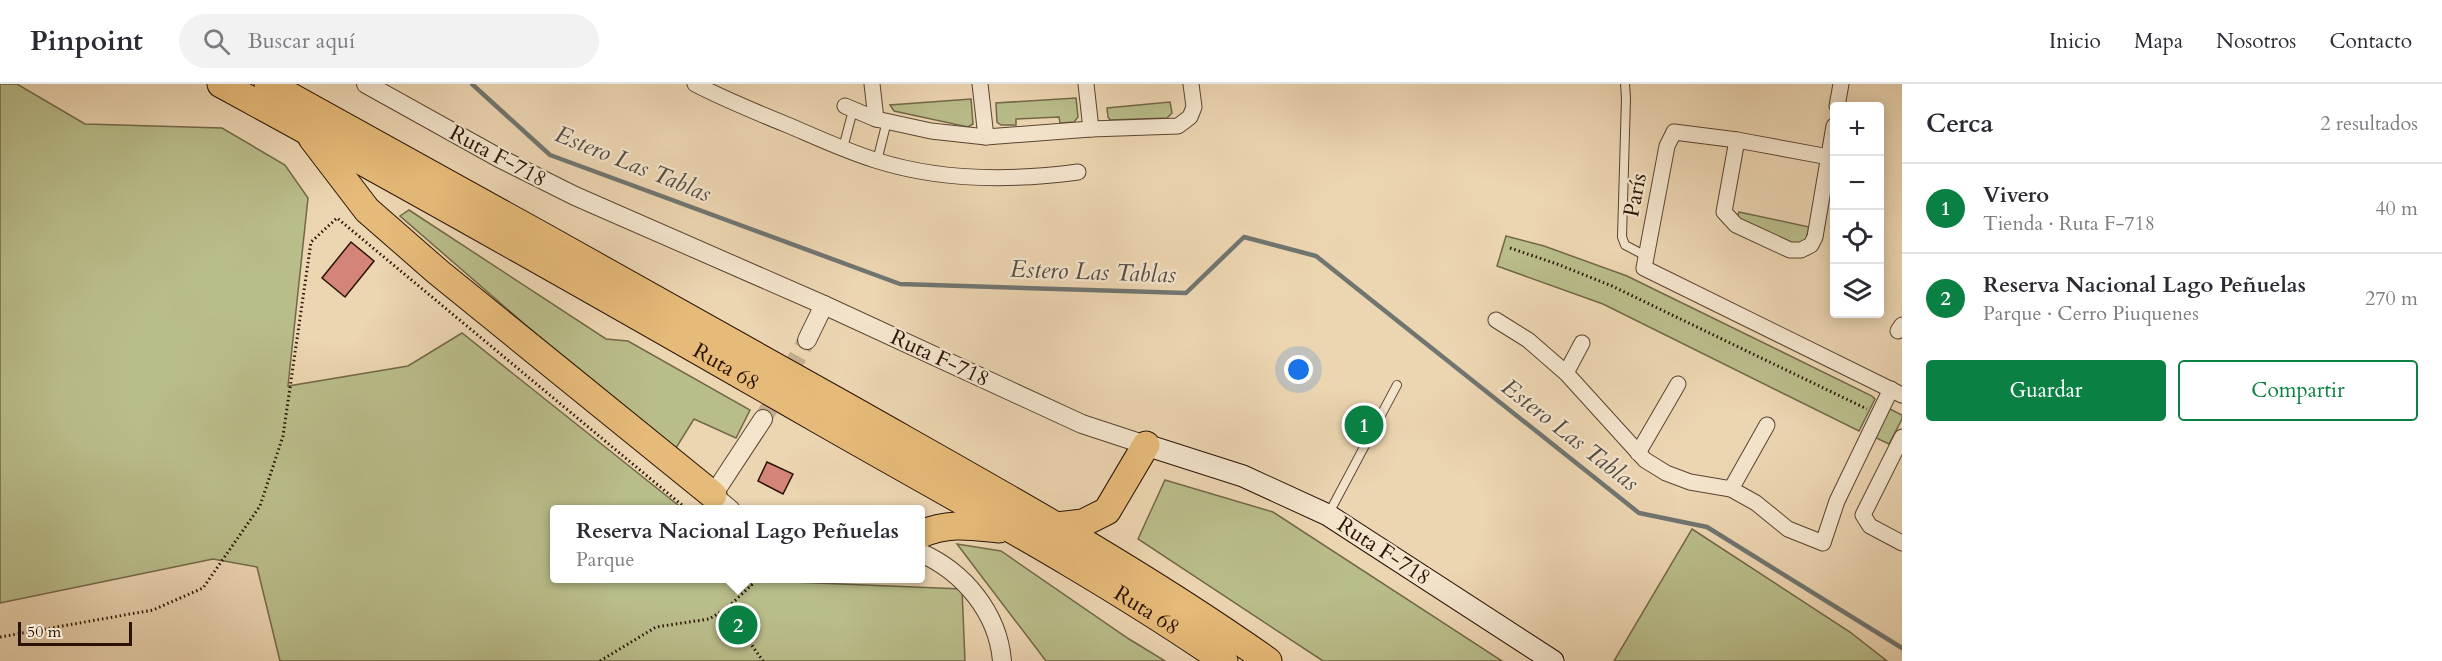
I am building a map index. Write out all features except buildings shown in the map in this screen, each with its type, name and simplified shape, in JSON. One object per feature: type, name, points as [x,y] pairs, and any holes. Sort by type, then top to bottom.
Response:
[{"type":"highway","name":"Ruta 68","points":[[221,84],[529,254],[1015,532],[1134,602],[1224,661]]},
{"type":"highway","name":"Ruta 68","points":[[268,84],[676,310],[1057,526],[1170,595],[1268,661]]},
{"type":"highway","points":[[306,130],[367,210],[438,272],[722,502]]},
{"type":"highway","points":[[1057,526],[1083,523],[1107,511],[1146,445]]},
{"type":"highway","points":[[1107,511],[1112,539],[1127,570]]},
{"type":"highway","points":[[925,532],[942,526],[966,524],[1015,532]]},
{"type":"main road","name":"Ruta F-718","points":[[1146,445],[1243,476],[1328,515],[1553,661]]},
{"type":"street","name":"Ruta F-718","points":[[366,84],[499,158],[575,196],[824,305],[1082,424],[1146,445]]},
{"type":"street","points":[[695,84],[725,100],[877,161],[926,171],[989,178],[1042,177],[1078,172]]},
{"type":"street","points":[[872,84],[882,120]]},
{"type":"street","points":[[980,84],[986,137]]},
{"type":"street","points":[[1086,84],[1091,129]]},
{"type":"street","points":[[849,108],[882,120],[931,131],[986,137],[1091,129],[1178,126],[1190,117],[1194,107],[1191,84]]},
{"type":"street","points":[[1838,102],[1840,84]]},
{"type":"street","name":"París","points":[[1645,262],[1667,146],[1674,132],[1737,140]]},
{"type":"street","points":[[1829,157],[1737,140],[1724,212],[1736,225],[1790,250],[1801,250],[1811,245],[1815,237],[1829,157],[1830,151]]},
{"type":"street","points":[[1496,320],[1528,340],[1566,373],[1645,460],[1690,482],[1731,489],[1756,503],[1788,529],[1823,543],[1837,501],[1869,435],[1897,392],[1645,262]]},
{"type":"street","points":[[807,340],[824,305]]},
{"type":"street","points":[[1566,373],[1582,343]]},
{"type":"street","points":[[1638,453],[1678,384]]},
{"type":"street","points":[[722,502],[762,419]]},
{"type":"street","points":[[1731,489],[1767,425]]},
{"type":"street","points":[[1902,437],[1863,515],[1870,526],[1902,543]]},
{"type":"street","points":[[925,555],[957,575],[978,598],[992,622],[1002,661]]},
{"type":"lane","points":[[1625,84],[1622,237],[1625,245],[1645,262]]},
{"type":"lane","points":[[843,148],[849,108]]},
{"type":"lane","points":[[877,161],[882,120]]},
{"type":"lane","points":[[1328,515],[1397,385]]},
{"type":"path","points":[[0,637],[153,609],[203,588],[260,506],[283,436],[311,242],[337,218],[682,505]]},
{"type":"path","points":[[1510,248],[1612,286],[1871,412]]},
{"type":"path","points":[[600,661],[656,627],[709,619],[726,609],[754,583]]},
{"type":"path","points":[[726,609],[763,661]]},
{"type":"green space","points":[[0,84],[17,84],[85,124],[222,128],[285,165],[308,198],[288,386],[408,366],[462,333],[678,505],[550,505],[550,583],[816,583],[962,589],[965,661],[280,661],[257,567],[213,559],[0,603]]},
{"type":"green space","points":[[1076,98],[1078,117],[1074,122],[1060,123],[1059,117],[1016,119],[1016,125],[1001,125],[997,122],[996,103]]},
{"type":"green space","points":[[971,99],[973,124],[968,127],[894,111],[890,105]]},
{"type":"green space","points":[[1170,102],[1172,113],[1167,118],[1110,120],[1108,117],[1107,108]]},
{"type":"green space","points":[[409,210],[606,339],[628,341],[750,410],[736,438],[694,419],[676,448],[604,393],[400,216]]},
{"type":"green space","points":[[1739,212],[1809,227],[1806,240],[1795,245],[1737,218]]},
{"type":"green space","points":[[1506,236],[1544,246],[1627,276],[1875,399],[1859,431],[1603,304],[1497,266]]},
{"type":"green space","points":[[1888,408],[1902,415],[1889,444],[1874,437]]},
{"type":"green space","points":[[1165,480],[1273,512],[1502,661],[1323,661],[1138,539]]},
{"type":"green space","points":[[1692,529],[1850,632],[1887,661],[1614,661]]},
{"type":"green space","points":[[957,544],[1001,551],[1165,661],[1046,661]]},
{"type":"waterway","name":"Estero Las Tablas","points":[[472,84],[550,155],[900,284],[1186,293],[1244,237],[1316,256],[1639,513],[1707,527],[1902,648]]},
{"type":"tunnel","points":[[763,419],[807,340]]},
{"type":"place","name":"Vivero","points":[[1364,425]]},
{"type":"place","name":"Reserva Nacional Lago Peñuelas","points":[[738,625]]}]
